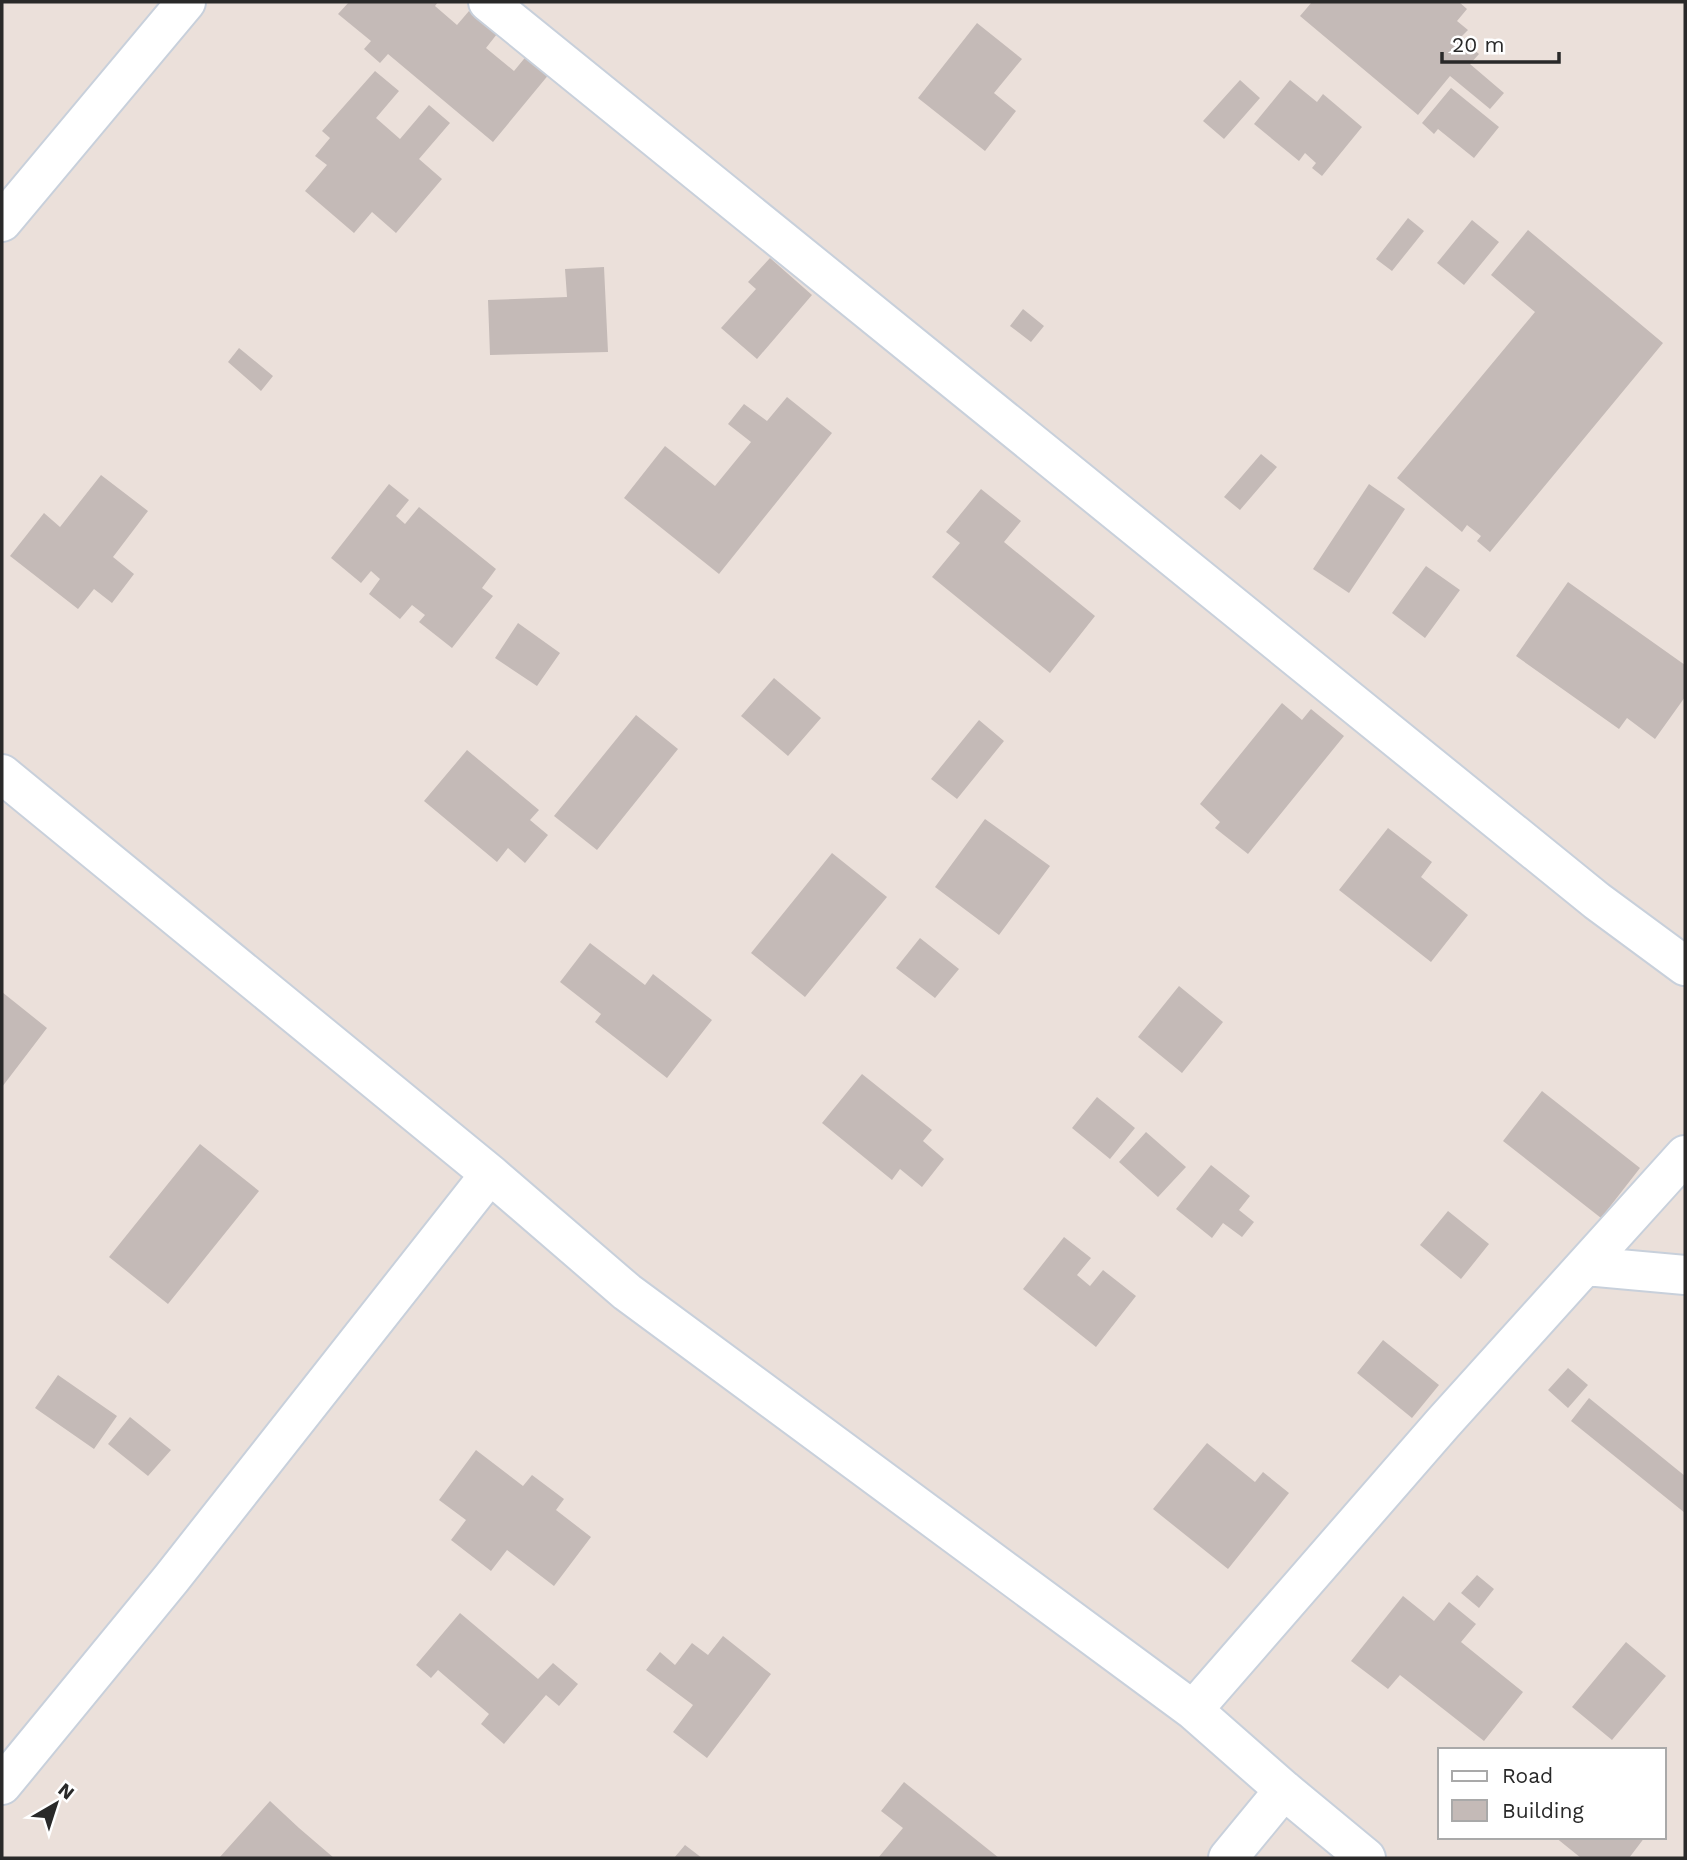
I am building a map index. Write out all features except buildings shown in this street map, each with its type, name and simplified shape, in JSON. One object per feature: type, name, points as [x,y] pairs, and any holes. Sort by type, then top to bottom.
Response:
[{"type":"street","points":[[2,222],[186,2]]},
{"type":"street","points":[[488,2],[1597,901],[1685,966]]},
{"type":"street","points":[[2,774],[490,1174],[627,1292],[1193,1710],[1366,1858]]},
{"type":"street","points":[[1193,1710],[1443,1423],[1685,1155]]},
{"type":"street","points":[[2,1785],[171,1579],[490,1174]]},
{"type":"street","points":[[1586,1266],[1685,1275]]},
{"type":"street","points":[[1228,1858],[1284,1790]]}]
